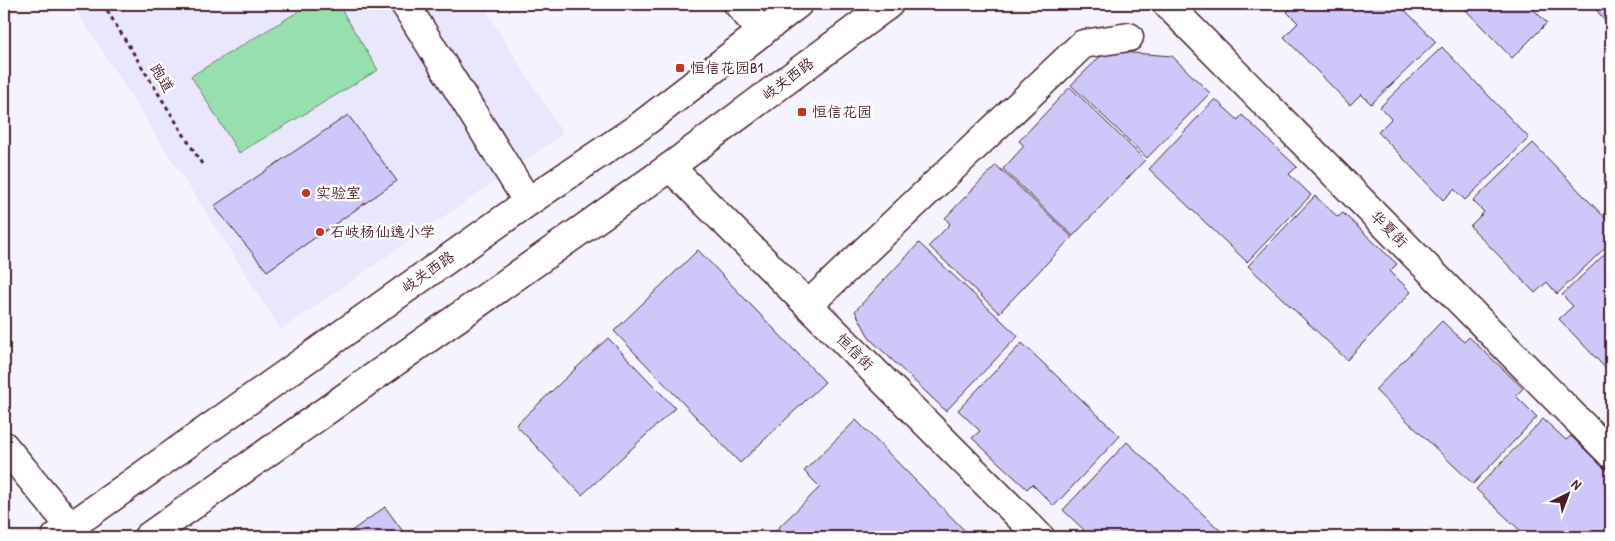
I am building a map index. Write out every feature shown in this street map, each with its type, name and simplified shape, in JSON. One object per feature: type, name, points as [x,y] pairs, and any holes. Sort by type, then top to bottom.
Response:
[{"type":"street","points":[[405,4],[528,202]]},
{"type":"street","points":[[738,4],[762,32]]},
{"type":"street","name":"岐关西路","points":[[63,532],[528,202],[640,126],[798,4]]},
{"type":"street","name":"岐关西路","points":[[148,537],[670,167],[889,4]]},
{"type":"street","name":"华夏街","points":[[1167,4],[1611,454]]},
{"type":"street","points":[[808,305],[1083,44],[1130,37]]},
{"type":"street","name":"恒信街","points":[[670,167],[1040,537]]},
{"type":"street","points":[[4,446],[63,532]]},
{"type":"path","name":"跑道","points":[[103,4],[202,164]]},
{"type":"shaded area","name":"石岐杨仙逸小学","points":[[72,4],[482,4],[563,134],[281,330]]},
{"type":"green space","points":[[311,4],[338,4],[378,70],[239,153],[191,76]]},
{"type":"building","points":[[1295,4],[1399,4],[1436,42],[1371,104],[1361,94],[1350,105],[1284,37],[1298,23],[1287,12]]},
{"type":"building","points":[[1460,4],[1528,4],[1547,23],[1512,58]]},
{"type":"building","points":[[1592,4],[1611,4],[1611,29]]},
{"type":"building","points":[[1442,47],[1529,138],[1465,200],[1454,189],[1443,200],[1378,132],[1391,119],[1380,107]]},
{"type":"building","points":[[1106,51],[1172,56],[1210,93],[1147,158],[1071,85]]},
{"type":"building","points":[[1070,87],[1145,160],[1073,236],[1003,169],[1024,146],[1019,141]]},
{"type":"building","points":[[1215,99],[1238,120],[1242,115],[1297,167],[1289,174],[1311,195],[1247,262],[1149,169]]},
{"type":"building","name":"实验室","points":[[348,115],[397,181],[267,271],[214,206]]},
{"type":"building","points":[[1533,143],[1611,224],[1611,242],[1557,294],[1547,282],[1535,293],[1470,226],[1484,212],[1473,201]]},
{"type":"building","points":[[996,165],[1072,237],[999,313],[929,246],[950,224],[945,218]]},
{"type":"building","points":[[1315,196],[1338,217],[1343,213],[1397,264],[1390,271],[1411,292],[1347,360],[1248,266]]},
{"type":"building","points":[[919,243],[1018,336],[946,411],[870,339],[855,311]]},
{"type":"building","points":[[1611,248],[1611,374],[1559,319],[1573,306],[1562,295]]},
{"type":"building","points":[[698,250],[825,382],[740,463],[614,331]]},
{"type":"building","points":[[1442,321],[1464,342],[1469,337],[1523,388],[1516,396],[1537,417],[1473,484],[1375,390]]},
{"type":"building","points":[[608,338],[675,408],[582,495],[516,425]]},
{"type":"building","points":[[1022,343],[1120,436],[1054,506],[1032,484],[1027,489],[972,438],[980,431],[958,410]]},
{"type":"building","points":[[1543,419],[1566,440],[1571,436],[1611,475],[1611,537],[1527,537],[1476,489]]},
{"type":"building","points":[[856,420],[971,537],[774,537],[771,535],[820,487],[804,471]]},
{"type":"building","points":[[1127,442],[1225,535],[1223,537],[1078,537],[1084,530],[1063,510]]},
{"type":"building","points":[[385,507],[407,537],[343,537]]},
{"type":"place","name":"恒信花园B1","points":[[680,68]]},
{"type":"place","name":"恒信花园","points":[[802,112]]},
{"type":"place","name":"实验室","points":[[306,193]]},
{"type":"place","name":"石岐杨仙逸小学","points":[[320,232]]}]
